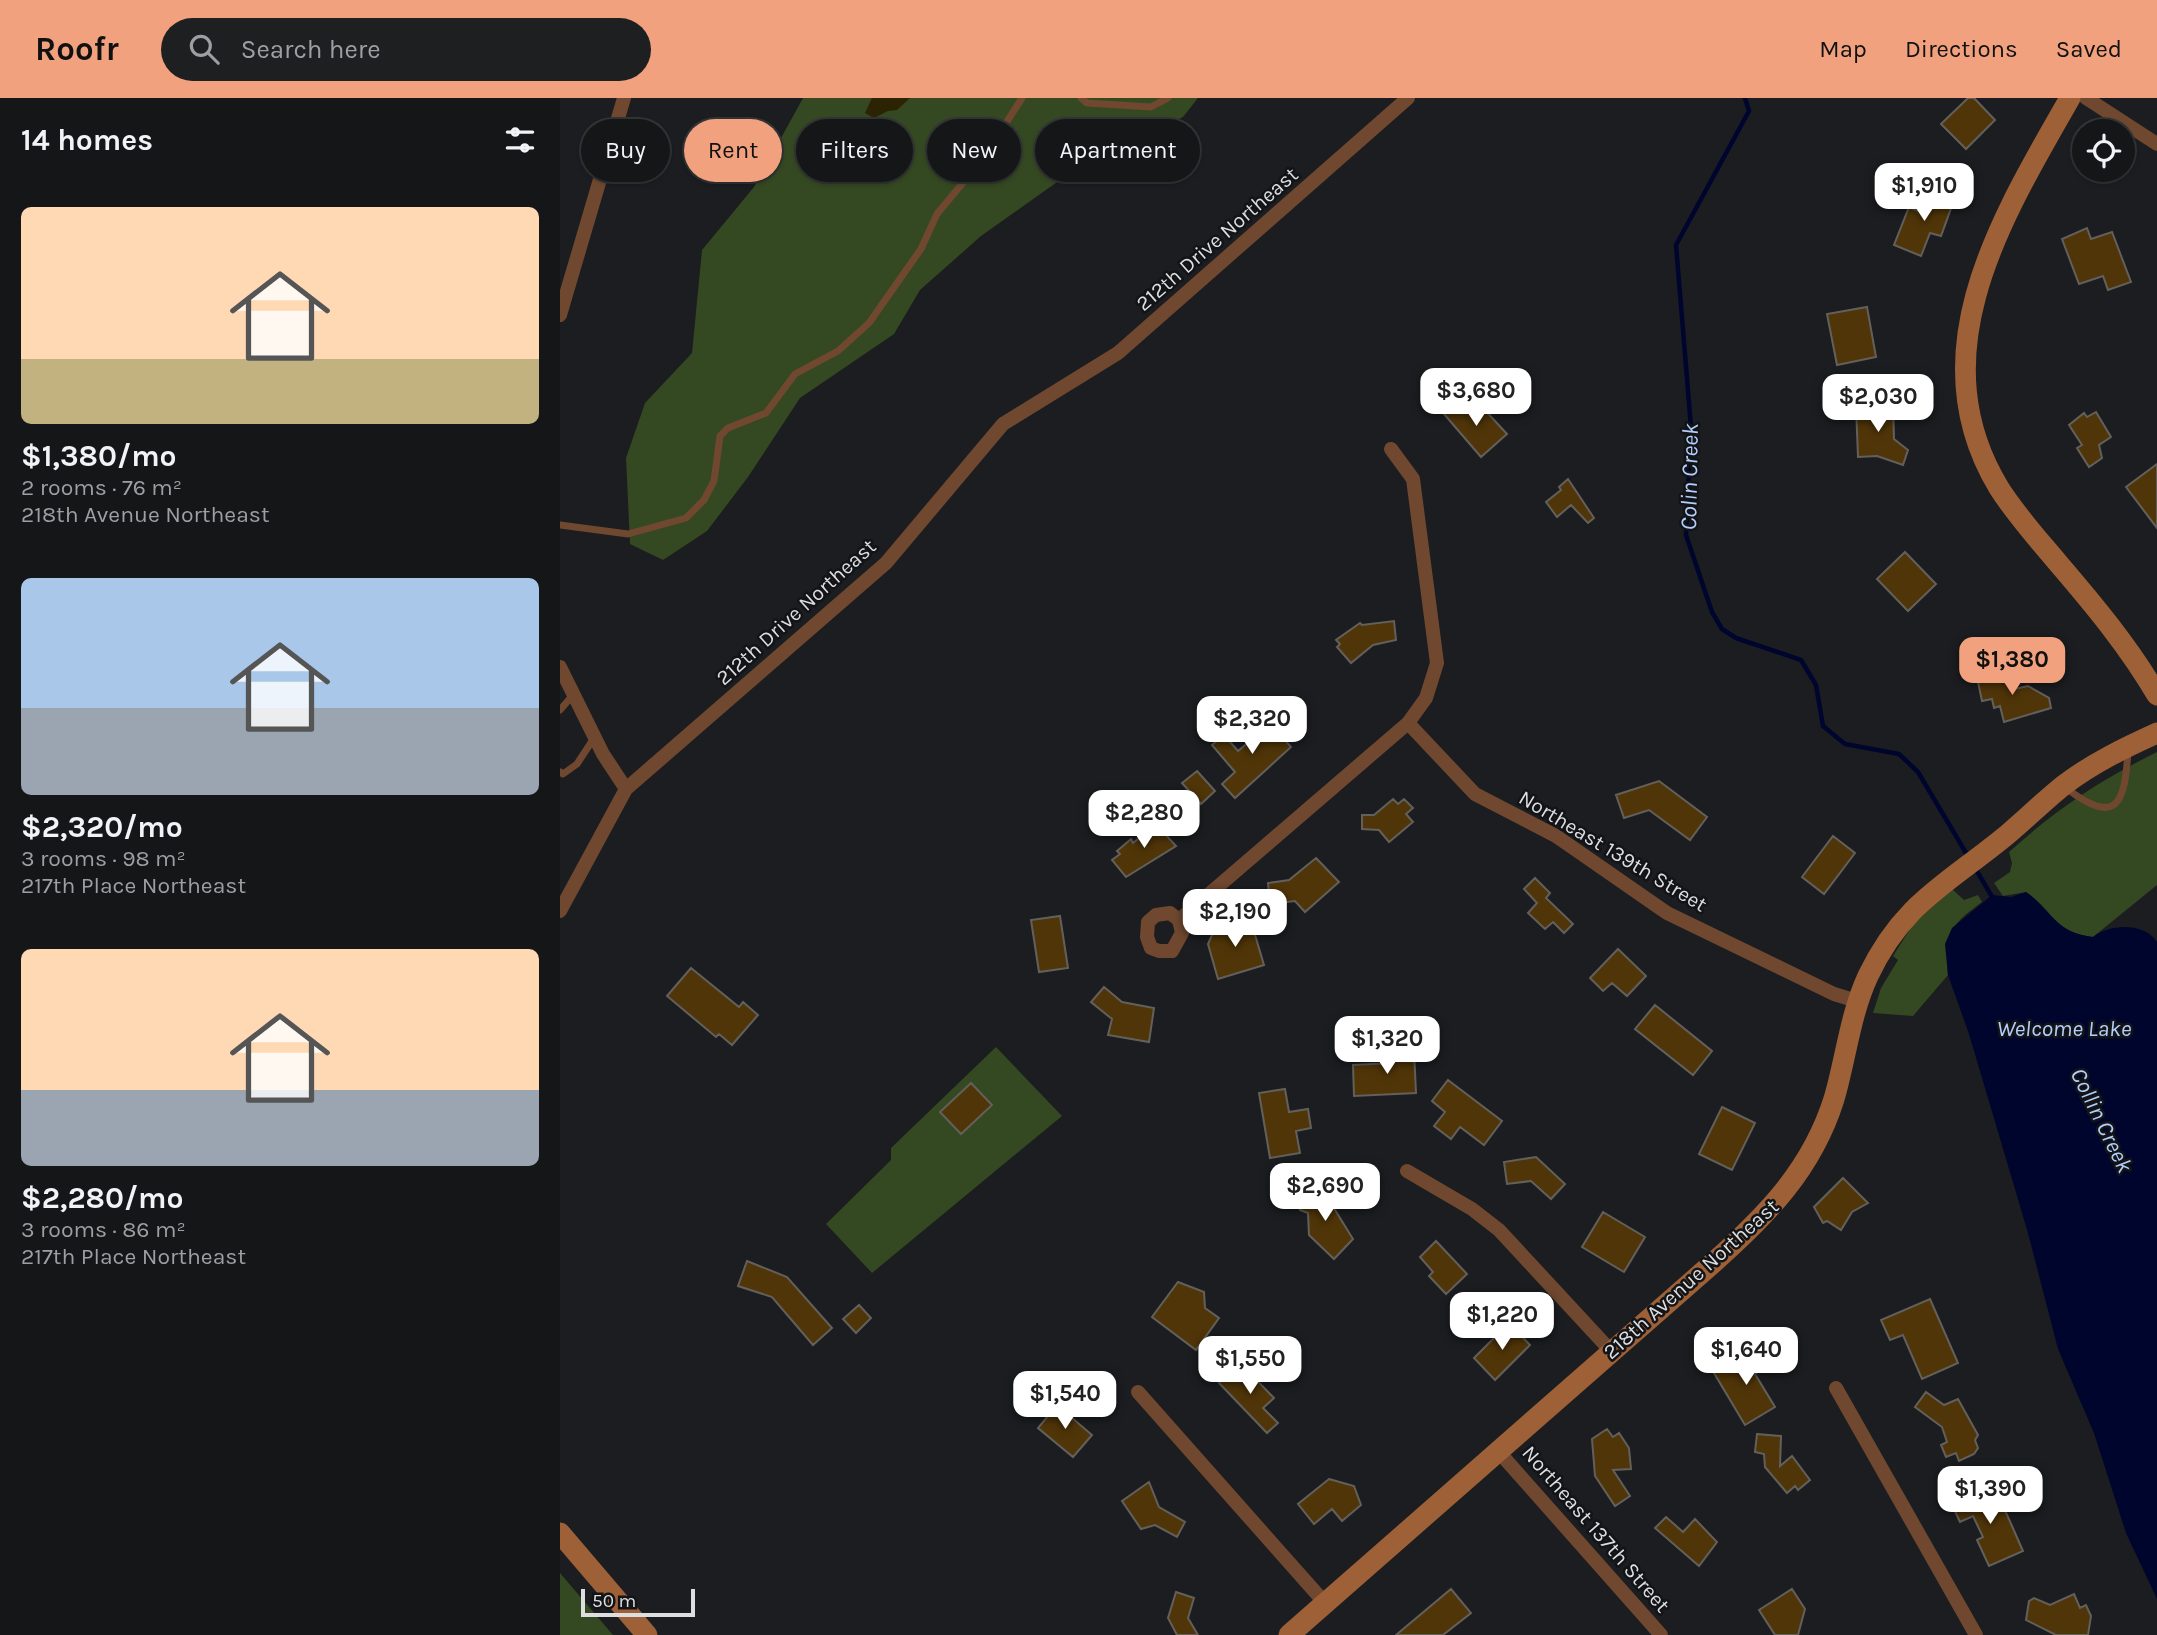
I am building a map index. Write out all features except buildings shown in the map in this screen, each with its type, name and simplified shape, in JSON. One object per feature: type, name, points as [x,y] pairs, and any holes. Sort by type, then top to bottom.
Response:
[{"type":"street","points":[[560,315],[624,98]]},
{"type":"street","name":"212th Drive Northeast","points":[[560,911],[626,789],[886,563],[1003,425],[1118,353],[1408,98]]},
{"type":"street","points":[[2070,98],[2003,224],[1979,278],[1966,328],[1965,374],[1973,429],[2000,489],[2107,622],[2157,695]]},
{"type":"street","points":[[2086,98],[2157,144]]},
{"type":"street","points":[[1179,920],[1408,723],[1426,698],[1437,663],[1413,479],[1391,449]]},
{"type":"street","points":[[560,667],[594,737],[626,789]]},
{"type":"street","name":"Northeast 139th Street","points":[[1408,723],[1475,794],[1556,836],[1667,913],[1834,994],[1857,1001]]},
{"type":"street","name":"218th Avenue Northeast","points":[[1289,1635],[1746,1233],[1796,1179],[1822,1131],[1830,1108],[1857,1001],[1891,935],[1916,905],[2063,786],[2128,746],[2157,733]]},
{"type":"street","points":[[1407,1171],[1472,1209],[1499,1230],[1611,1351]]},
{"type":"street","points":[[1836,1388],[1976,1635]]},
{"type":"street","points":[[1138,1392],[1325,1603]]},
{"type":"street","name":"Northeast 137th Street","points":[[1499,1452],[1661,1635]]},
{"type":"street","points":[[560,1533],[647,1635]]},
{"type":"lane","points":[[560,525],[628,534],[686,518],[704,500],[714,481],[720,436],[729,428],[765,413],[795,374],[838,351],[869,323],[921,249],[937,214],[985,156],[1022,98]]},
{"type":"lane","points":[[1081,98],[1087,103],[1151,107],[1168,98]]},
{"type":"lane","points":[[560,710],[573,694]]},
{"type":"lane","points":[[560,772],[563,774],[577,764],[594,737]]},
{"type":"lane","points":[[2063,786],[2093,807],[2105,809],[2117,802],[2126,787],[2128,746]]},
{"type":"green space","points":[[803,98],[1198,98],[1179,119],[1035,119],[1035,182],[1057,182],[981,236],[920,290],[894,334],[800,398],[748,477],[707,531],[663,560],[630,544],[626,458],[645,403],[692,353],[702,250],[757,182],[782,182],[782,136]]},
{"type":"green space","points":[[2157,752],[2157,885],[2093,937],[2080,935],[2062,926],[2026,892],[2003,896],[1994,883],[2010,872],[2012,863],[2009,852],[2079,797]]},
{"type":"green space","points":[[1951,888],[1964,900],[1978,895],[1982,902],[1962,918],[1951,932],[1947,950],[1948,975],[1913,1016],[1873,1013],[1881,988],[1898,960],[1893,956],[1912,926]]},
{"type":"green space","points":[[996,1047],[1062,1116],[872,1273],[826,1224],[891,1160],[891,1148]]},
{"type":"green space","points":[[560,1573],[613,1635],[560,1635]]},
{"type":"sand","points":[[872,98],[910,98],[897,110],[874,118],[865,113]]},
{"type":"water","name":"Welcome Lake","points":[[2026,892],[2062,926],[2080,935],[2093,937],[2108,929],[2126,927],[2144,931],[2157,942],[2157,1599],[2126,1533],[2094,1433],[2058,1349],[2028,1233],[1969,1034],[1948,975],[1945,944],[1952,928],[1992,895],[2011,897]]},
{"type":"waterway","name":"Colin Creek","points":[[1745,98],[1749,111],[1676,245],[1691,427],[1686,535],[1712,612],[1722,629],[1736,638],[1801,660],[1816,685],[1823,726],[1845,744],[1899,754],[1918,772],[1969,858]]},
{"type":"waterway","name":"Colin Creek","points":[[1975,868],[1994,900]]},
{"type":"water label","name":"Collin Creek","points":[[2102,1120]]}]
